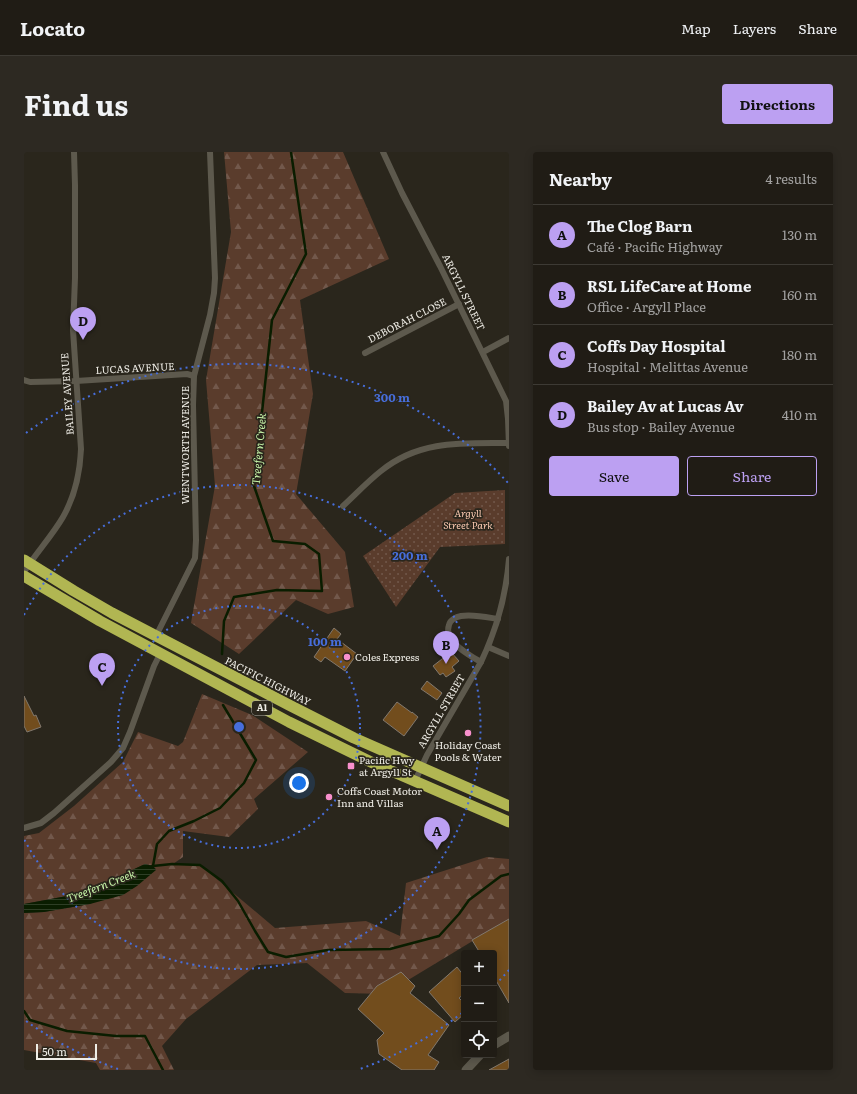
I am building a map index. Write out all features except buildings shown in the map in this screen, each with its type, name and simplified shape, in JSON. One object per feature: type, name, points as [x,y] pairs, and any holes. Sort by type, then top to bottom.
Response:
[{"type":"highway","name":"PACIFIC HIGHWAY","points":[[26,565],[156,636],[354,738],[509,806]]},
{"type":"highway","name":"A1","points":[[24,576],[100,621],[160,654],[329,742],[509,822]]},
{"type":"street","name":"BAILEY AVENUE","points":[[26,565],[64,516],[77,483],[80,465],[81,448],[73,330],[75,278],[74,152]]},
{"type":"street","name":"WENTWORTH AVENUE","points":[[156,636],[195,558],[194,376],[210,315],[215,278],[210,152]]},
{"type":"street","name":"ARGYLL STREET","points":[[383,152],[506,401],[509,446]]},
{"type":"street","name":"DEBORAH CLOSE","points":[[365,353],[459,304]]},
{"type":"street","points":[[483,352],[509,338]]},
{"type":"street","name":"LUCAS AVENUE","points":[[24,380],[30,382],[76,381],[187,374],[194,376]]},
{"type":"street","points":[[343,506],[381,471],[402,457],[414,452],[442,445],[509,442]]},
{"type":"street","name":"ARGYLL STREET","points":[[415,781],[427,755],[481,662],[488,647],[504,598],[509,559]]},
{"type":"street","points":[[481,662],[469,656],[455,644],[449,635],[449,624],[452,620],[460,616],[498,619]]},
{"type":"street","points":[[488,647],[509,656]]},
{"type":"street","points":[[24,828],[41,823],[54,813],[111,762],[123,748],[160,654]]},
{"type":"street","points":[[497,1043],[509,1036]]},
{"type":"street","points":[[466,1070],[477,1058]]},
{"type":"green space","points":[[224,152],[343,152],[389,259],[300,300],[313,394],[296,494],[345,552],[354,607],[328,614],[296,600],[239,654],[191,623],[215,486],[206,380],[231,232]]},
{"type":"green space","name":"Argyll Street Park","points":[[505,490],[505,544],[440,547],[396,607],[363,556],[455,493]]},
{"type":"green space","points":[[202,694],[252,715],[308,752],[254,799],[258,809],[229,837],[183,831],[183,857],[173,864],[200,865],[275,928],[366,921],[400,936],[406,883],[487,857],[509,859],[509,919],[385,994],[345,993],[307,963],[257,965],[186,1019],[162,1046],[174,1070],[100,1070],[96,1063],[24,1050],[24,913],[44,912],[90,904],[156,869],[153,866],[145,864],[83,893],[24,904],[24,836],[39,833],[74,806],[123,762],[138,732],[178,746],[183,742]]},
{"type":"water","points":[[145,864],[153,866],[156,870],[137,886],[123,895],[90,904],[44,912],[24,913],[24,904],[83,893]]},
{"type":"waterway","name":"Treefern Creek","points":[[222,654],[224,621],[234,597],[277,590],[322,591],[319,554],[305,544],[273,541],[254,486],[272,320],[306,254],[291,152]]},
{"type":"waterway","points":[[153,866],[157,844],[169,831],[220,808],[244,783],[256,760],[223,705]]},
{"type":"waterway","points":[[150,867],[172,864],[200,865],[222,881],[238,901],[268,952],[286,957],[328,950],[390,949],[439,936],[459,914],[469,900],[501,876],[509,874]]},
{"type":"waterway","points":[[24,1011],[30,1020],[67,1031],[116,1036],[145,1036],[163,1070]]},
{"type":"place","name":"Bailey Av at Lucas Av","points":[[83,340]]},
{"type":"place","name":"Coles Express","points":[[347,657]]},
{"type":"place","name":"RSL LifeCare at Home","points":[[446,664]]},
{"type":"place","name":"Coffs Day Hospital","points":[[102,686]]},
{"type":"place","name":"Holiday Coast Pools & Water","points":[[468,733]]},
{"type":"place","name":"Pacific Hwy at Argyll St","points":[[351,766]]},
{"type":"place","name":"Coffs Coast Motor Inn and Villas","points":[[329,797]]},
{"type":"place","name":"The Clog Barn","points":[[437,850]]}]
